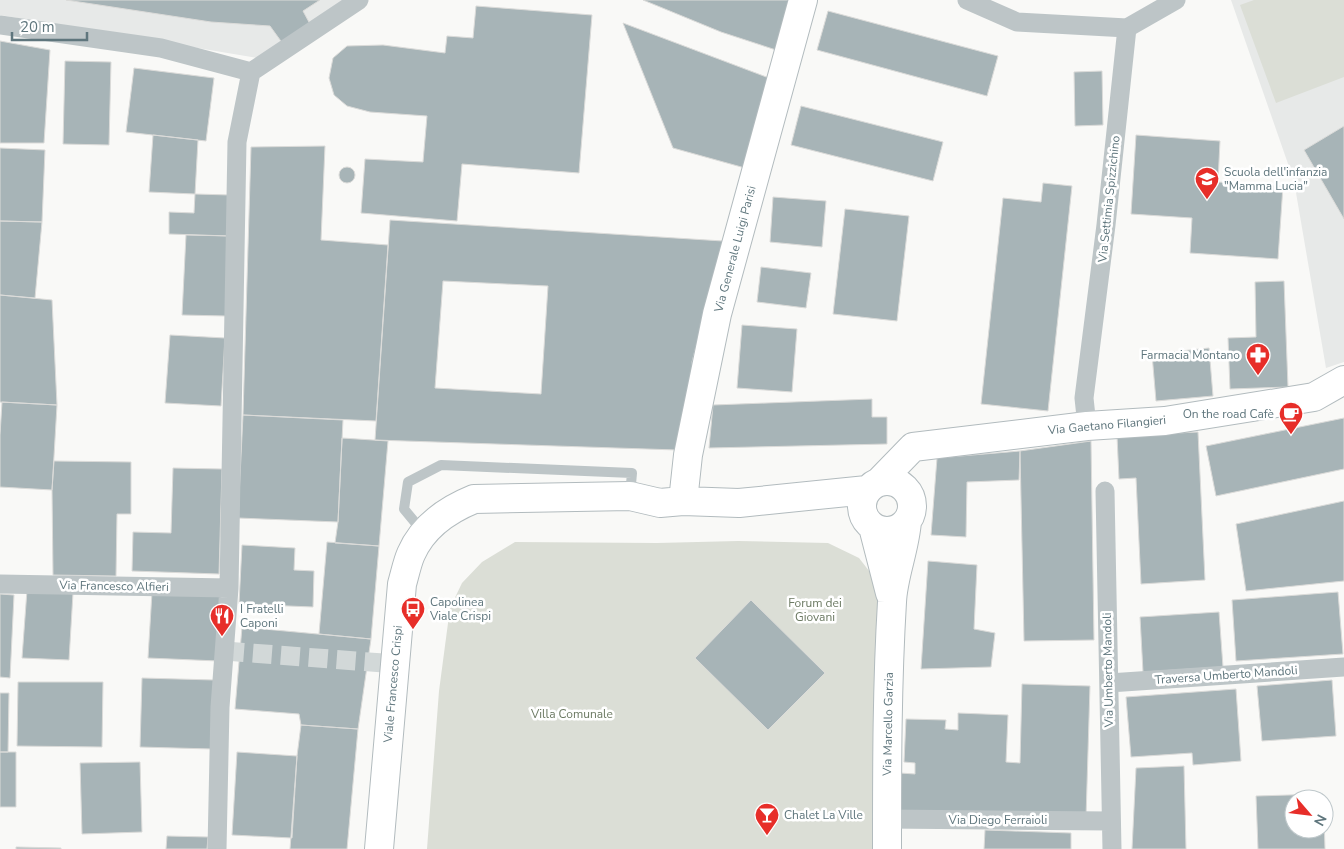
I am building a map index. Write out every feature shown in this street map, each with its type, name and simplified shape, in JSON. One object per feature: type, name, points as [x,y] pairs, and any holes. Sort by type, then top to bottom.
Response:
[{"type":"street","points":[[217,849],[220,707],[229,588],[237,142],[251,72],[359,0]]},
{"type":"street","name":"Via Generale Luigi Parisi","points":[[671,502],[688,456],[717,314],[803,0]]},
{"type":"street","points":[[968,0],[1017,22],[1127,28],[1176,0]]},
{"type":"street","points":[[0,25],[161,48],[251,72]]},
{"type":"street","name":"Via Settimia Spizzichino","points":[[1087,426],[1084,398],[1106,225],[1127,28]]},
{"type":"street","name":"Via Gaetano Filangieri","points":[[873,486],[913,447],[1087,426],[1165,421],[1314,397],[1344,380]]},
{"type":"street","name":"Viale Francesco Crispi","points":[[379,849],[402,584],[410,554],[423,532],[432,523],[454,508],[474,499],[630,496],[671,502],[739,504],[803,497],[873,486],[887,480],[895,482],[907,491],[911,498],[912,506],[907,521],[895,530],[888,531],[803,497]]},
{"type":"street","points":[[873,486],[862,502],[864,516],[870,524],[892,600]]},
{"type":"street","name":"Via Umberto Mandoli","points":[[1105,491],[1112,849]]},
{"type":"street","name":"Viale Francesco Crispi","points":[[392,849],[413,630],[420,577],[425,559],[435,546],[452,527],[479,517],[629,512],[671,502]]},
{"type":"street","points":[[892,600],[906,537],[907,521]]},
{"type":"street","name":"Via Francesco Alfieri","points":[[0,584],[229,588]]},
{"type":"street","name":"Via Marcello Garzia","points":[[887,849],[886,819],[892,600]]},
{"type":"street","name":"Traversa Umberto Mandoli","points":[[1109,683],[1344,667]]},
{"type":"street","name":"Via Diego Ferraioli","points":[[886,819],[1111,820]]},
{"type":"lane","points":[[423,532],[404,509],[408,482],[441,465],[632,473],[630,496]]},
{"type":"shaded area","points":[[0,0],[343,0],[257,58],[0,15]]},
{"type":"shaded area","points":[[1231,0],[1344,0],[1344,362],[1326,368],[1294,181]]},
{"type":"green space","points":[[1254,0],[1344,0],[1344,77],[1276,103],[1240,5]]},
{"type":"green space","name":"Villa Comunale","points":[[738,541],[828,543],[859,558],[880,585],[875,849],[427,849],[439,691],[450,608],[462,583],[482,562],[515,542],[657,543]]},
{"type":"building","points":[[66,0],[320,0],[303,11],[310,24],[283,44],[270,26],[211,22]]},
{"type":"building","points":[[643,0],[793,0],[776,50],[721,32]]},
{"type":"building","points":[[476,6],[592,15],[579,173],[462,164],[457,221],[361,213],[365,159],[423,162],[427,116],[370,112],[347,106],[334,95],[329,78],[333,58],[347,46],[383,45],[445,53],[447,36],[473,38]]},
{"type":"building","points":[[828,11],[998,56],[987,96],[817,50]]},
{"type":"building","points":[[623,23],[769,78],[745,168],[673,148]]},
{"type":"building","points":[[0,41],[50,50],[44,143],[0,143]]},
{"type":"building","points":[[65,61],[111,62],[109,145],[63,144]]},
{"type":"building","points":[[134,68],[214,78],[206,141],[126,132]]},
{"type":"building","points":[[1102,71],[1103,125],[1075,126],[1074,72]]},
{"type":"building","points":[[801,106],[943,142],[933,181],[791,145]]},
{"type":"building","points":[[1344,126],[1344,219],[1304,150]]},
{"type":"building","points":[[153,135],[198,140],[195,194],[149,192]]},
{"type":"building","name":"Scuola dell'infanzia \"Mamma Lucia\"","points":[[1136,135],[1220,141],[1218,182],[1283,186],[1278,259],[1190,253],[1192,218],[1131,214]]},
{"type":"building","points":[[325,146],[321,240],[388,245],[376,421],[243,415],[251,147]]},
{"type":"building","points":[[0,148],[45,150],[42,222],[0,221]]},
{"type":"building","points":[[347,167],[353,169],[355,175],[353,181],[347,183],[341,181],[339,175],[341,169]]},
{"type":"building","points":[[1043,183],[1072,186],[1048,411],[981,404],[1003,198],[1041,202]]},
{"type":"building","points":[[195,194],[230,195],[230,236],[169,234],[169,212],[194,213]]},
{"type":"building","points":[[773,197],[826,201],[822,247],[770,242]]},
{"type":"building","points":[[845,209],[909,216],[897,321],[833,314]]},
{"type":"building","points":[[390,220],[723,241],[692,362],[694,386],[677,450],[375,440]],"holes":[[[443,281],[548,286],[541,394],[435,388]]]},
{"type":"building","points":[[0,221],[42,222],[35,298],[0,295]]},
{"type":"building","points":[[186,235],[230,236],[226,316],[182,315]]},
{"type":"building","points":[[761,267],[811,273],[806,308],[757,302]]},
{"type":"building","points":[[1284,281],[1288,387],[1230,389],[1228,338],[1256,337],[1255,282]]},
{"type":"building","points":[[0,295],[52,300],[57,405],[0,402]]},
{"type":"building","points":[[742,325],[797,329],[792,392],[737,388]]},
{"type":"building","points":[[170,335],[225,338],[221,406],[165,403]]},
{"type":"building","points":[[1209,348],[1213,396],[1156,401],[1152,354]]},
{"type":"building","points":[[872,399],[872,417],[887,417],[887,444],[709,448],[713,405]]},
{"type":"building","points":[[2,402],[57,405],[52,490],[0,487]]},
{"type":"building","points":[[243,415],[343,420],[338,522],[238,518]]},
{"type":"building","points":[[1344,418],[1344,469],[1216,496],[1206,446]]},
{"type":"building","points":[[1198,432],[1205,580],[1141,584],[1136,478],[1119,479],[1117,436]]},
{"type":"building","points":[[342,438],[388,441],[379,546],[335,543],[338,522]]},
{"type":"building","points":[[1091,441],[1094,640],[1024,641],[1020,451]]},
{"type":"building","points":[[1020,451],[1019,480],[967,482],[966,537],[931,535],[937,458]]},
{"type":"building","points":[[54,461],[131,462],[131,514],[117,514],[116,576],[53,575],[52,490]]},
{"type":"building","points":[[173,468],[222,469],[219,574],[132,571],[133,532],[171,533]]},
{"type":"building","points":[[1344,501],[1344,581],[1246,591],[1236,524]]},
{"type":"building","points":[[327,542],[379,546],[371,639],[319,634]]},
{"type":"building","points":[[242,545],[295,548],[294,570],[314,571],[313,607],[239,604]]},
{"type":"building","points":[[928,561],[977,565],[974,629],[995,633],[991,667],[921,669]]},
{"type":"building","points":[[27,590],[73,593],[69,660],[22,658]]},
{"type":"building","points":[[152,592],[221,596],[218,661],[148,658]]},
{"type":"building","points":[[1338,592],[1343,654],[1236,661],[1232,600]]},
{"type":"building","points":[[0,594],[14,595],[10,678],[0,677]]},
{"type":"building","points":[[751,600],[825,673],[768,730],[695,658]]},
{"type":"building","points":[[1219,612],[1223,667],[1143,672],[1140,617]]},
{"type":"building","points":[[242,627],[371,639],[358,729],[301,725],[299,714],[235,709]]},
{"type":"building","points":[[142,678],[214,680],[212,749],[140,747]]},
{"type":"building","points":[[1332,680],[1336,736],[1262,741],[1257,686]]},
{"type":"building","points":[[18,682],[103,682],[102,747],[17,746]]},
{"type":"building","points":[[1022,684],[1090,686],[1086,818],[899,812],[900,773],[915,774],[915,763],[904,762],[906,719],[946,720],[945,729],[958,730],[958,713],[1008,715],[1006,762],[1020,763]]},
{"type":"building","points":[[1236,689],[1241,761],[1193,765],[1192,753],[1131,757],[1126,697]]},
{"type":"building","points":[[0,693],[9,693],[8,752],[0,752]]},
{"type":"building","points":[[301,725],[358,729],[347,849],[290,849]]},
{"type":"building","points":[[0,752],[16,752],[16,807],[0,807]]},
{"type":"building","points":[[237,752],[297,756],[292,838],[232,835]]},
{"type":"building","points":[[140,762],[142,832],[82,834],[80,763]]},
{"type":"building","points":[[1184,766],[1186,849],[1132,849],[1136,768]]},
{"type":"building","points":[[1284,795],[1284,839],[1325,839],[1325,849],[1258,849],[1256,796]]},
{"type":"building","points":[[985,830],[1071,833],[1071,849],[984,849]]},
{"type":"building","points":[[167,836],[208,837],[207,849],[166,849]]},
{"type":"building","points":[[16,847],[61,848],[61,849],[16,849]]},
{"type":"tunnel","points":[[225,651],[409,665]]},
{"type":"place","name":"Scuola dell'infanzia \"Mamma Lucia\"","points":[[1207,200]]},
{"type":"place","name":"Farmacia Montano","points":[[1258,376]]},
{"type":"place","name":"On the road Cafè","points":[[1291,435]]},
{"type":"place","name":"Capolinea Viale Crispi","points":[[413,630]]},
{"type":"place","name":"I Fratelli Caponi","points":[[222,637]]},
{"type":"place","name":"Chalet La Ville","points":[[767,836]]},
{"type":"park label","name":"Forum dei Giovani","points":[[815,610]]}]
